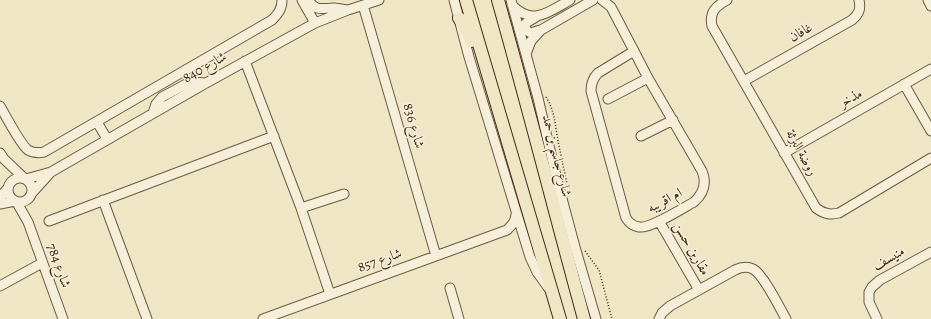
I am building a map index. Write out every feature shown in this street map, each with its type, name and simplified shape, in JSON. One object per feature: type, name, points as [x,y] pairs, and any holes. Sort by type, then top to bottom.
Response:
[{"type":"main road","points":[[466,0],[560,319]]},
{"type":"main road","points":[[492,0],[501,12]]},
{"type":"main road","name":"شارع جاسم بن حمد","points":[[498,0],[584,319]]},
{"type":"main road","points":[[459,18],[468,32],[476,56],[486,67]]},
{"type":"street","points":[[0,106],[24,146],[31,151],[40,153],[48,150],[272,20],[281,8],[282,0]]},
{"type":"street","points":[[302,0],[314,23]]},
{"type":"street","points":[[308,0],[318,9],[334,8],[348,10]]},
{"type":"street","name":"شارع 840","points":[[25,179],[51,172],[314,23],[379,0]]},
{"type":"street","points":[[454,0],[469,56],[523,237],[537,272],[552,292]]},
{"type":"street","points":[[541,30],[531,32],[526,30],[526,23],[570,0]]},
{"type":"street","points":[[526,54],[531,41],[541,30],[593,0]]},
{"type":"street","name":"ام اقريبه","points":[[602,0],[610,3],[648,78],[704,176],[704,188],[699,198],[644,228],[633,226],[626,218],[591,91],[592,81],[598,73],[634,51]]},
{"type":"street","name":"روضة البرثة","points":[[727,0],[716,8],[711,22],[784,153],[816,208],[821,212],[827,214],[839,213],[931,158]]},
{"type":"street","name":"غافان","points":[[744,81],[852,20],[859,12],[859,0]]},
{"type":"street","points":[[928,0],[931,6]]},
{"type":"street","points":[[512,3],[521,13],[536,17]]},
{"type":"street","name":"شارع جاسم بن حمد","points":[[512,3],[545,125],[557,180],[596,319]]},
{"type":"street","name":"شارع 836","points":[[363,5],[436,256]]},
{"type":"street","points":[[246,61],[301,208],[330,294]]},
{"type":"street","name":"مذخر","points":[[784,153],[931,69]]},
{"type":"street","points":[[608,99],[648,78]]},
{"type":"street","points":[[153,113],[156,104],[162,97],[188,83],[206,83]]},
{"type":"street","points":[[904,84],[931,131]]},
{"type":"street","points":[[156,87],[162,97]]},
{"type":"street","points":[[641,136],[673,120]]},
{"type":"street","points":[[97,122],[107,139]]},
{"type":"street","points":[[49,221],[274,136]]},
{"type":"street","points":[[0,204],[15,201],[22,202],[30,196],[32,190],[30,184],[2,156]]},
{"type":"street","points":[[2,156],[8,176],[8,191],[10,197],[15,201]]},
{"type":"street","name":"شارع 840","points":[[30,196],[51,172]]},
{"type":"street","points":[[0,197],[12,181],[18,178],[25,179]]},
{"type":"street","points":[[301,208],[344,194]]},
{"type":"street","name":"شارع 784","points":[[28,222],[30,196]]},
{"type":"street","points":[[103,200],[147,319]]},
{"type":"street","name":"شارع 784","points":[[15,201],[28,222],[63,319]]},
{"type":"street","points":[[516,212],[515,220],[507,230],[523,237]]},
{"type":"street","name":"مقارين حسن","points":[[659,221],[699,290]]},
{"type":"street","name":"شارع 857","points":[[263,319],[507,230]]},
{"type":"street","name":"منيسف","points":[[877,319],[869,302],[869,292],[872,287],[880,280],[931,252]]},
{"type":"street","points":[[0,286],[42,263]]},
{"type":"street","name":"مقارين حسن","points":[[659,319],[666,309],[739,268],[744,267],[753,269],[761,275],[786,319]]},
{"type":"street","points":[[450,288],[459,319]]},
{"type":"path","points":[[545,95],[551,105],[555,118],[568,190]]},
{"type":"path","points":[[585,250],[598,270],[612,319]]}]
